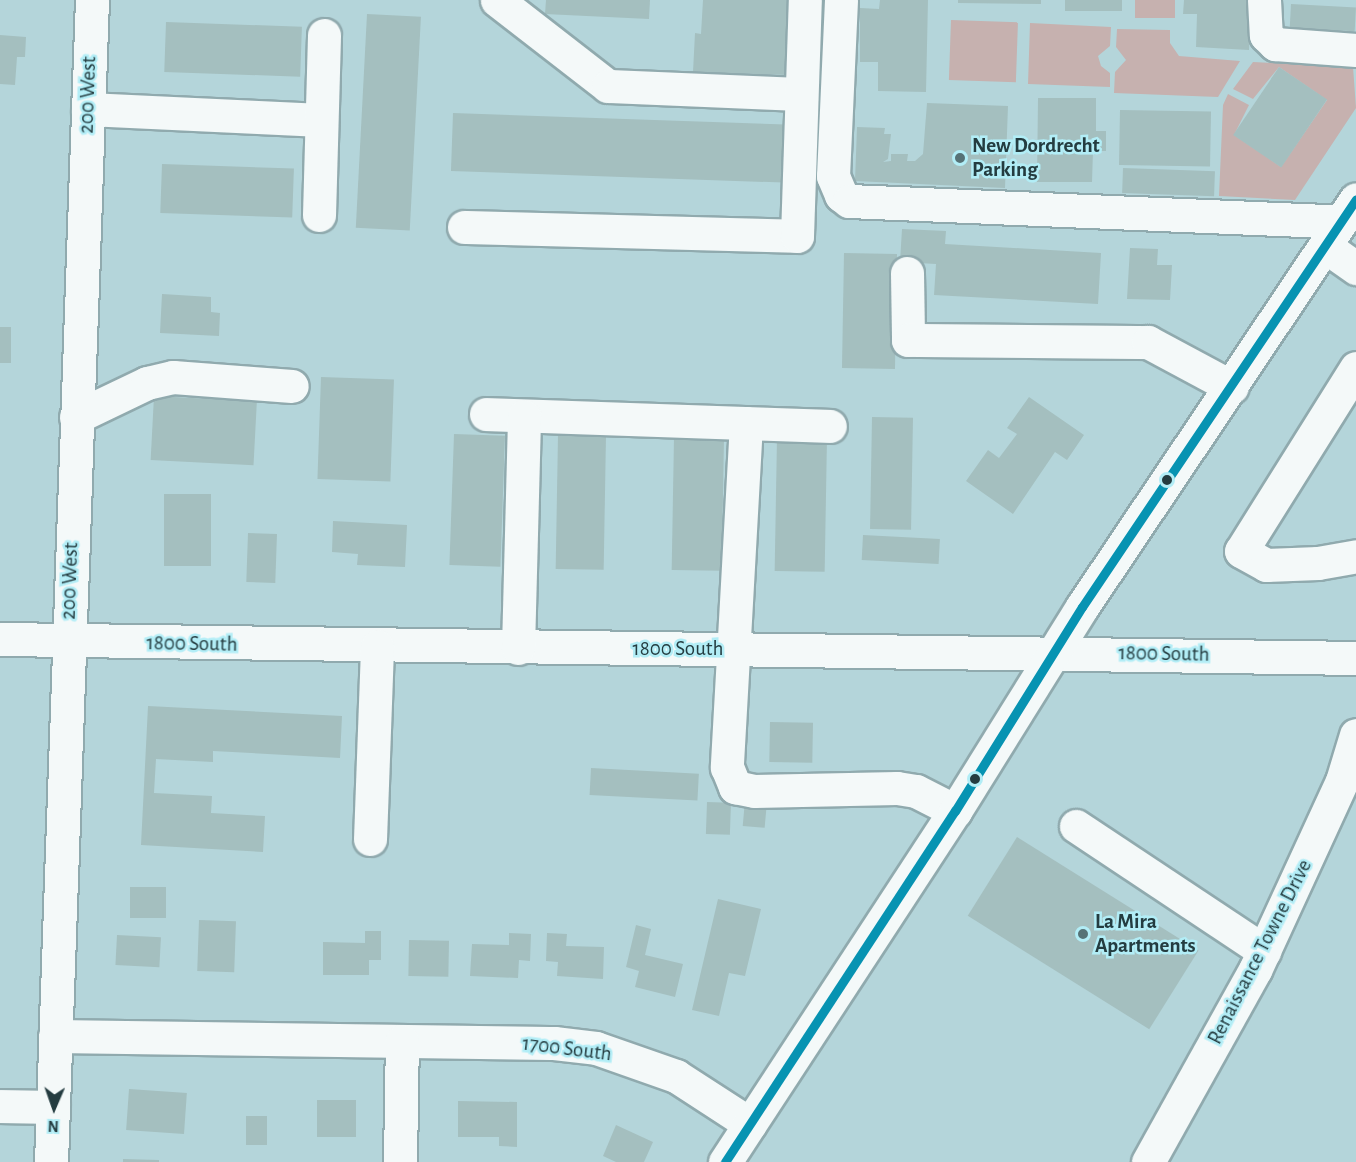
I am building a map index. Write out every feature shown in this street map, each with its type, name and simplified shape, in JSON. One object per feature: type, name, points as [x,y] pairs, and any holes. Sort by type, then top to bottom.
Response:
[{"type":"street","name":"200 West","points":[[51,1162],[92,0]]},
{"type":"street","points":[[464,227],[796,236],[805,0]]},
{"type":"street","points":[[841,0],[833,176],[841,195],[849,201],[1341,223]]},
{"type":"street","points":[[1264,0],[1266,35],[1275,44],[1356,50]]},
{"type":"street","points":[[514,6],[608,86],[801,94]]},
{"type":"street","points":[[319,215],[324,36]]},
{"type":"street","points":[[88,109],[321,120]]},
{"type":"street","points":[[1341,223],[1356,268]]},
{"type":"street","points":[[725,1162],[956,811],[1054,654],[1341,223]]},
{"type":"street","points":[[908,273],[908,340],[1148,342],[1232,387]]},
{"type":"street","points":[[1356,368],[1241,551],[1266,565],[1318,563],[1356,556]]},
{"type":"street","points":[[76,417],[147,383],[173,377],[292,386]]},
{"type":"street","points":[[486,414],[830,426]]},
{"type":"street","points":[[518,648],[524,416]]},
{"type":"street","points":[[746,423],[727,767],[735,787],[754,790],[897,788],[916,791],[956,811]]},
{"type":"street","name":"1800 South","points":[[0,639],[69,642],[1356,658]]},
{"type":"street","points":[[370,839],[377,646]]},
{"type":"street","name":"Renaissance Towne Drive","points":[[1149,1162],[1264,951],[1342,781],[1356,735]]},
{"type":"street","points":[[1076,826],[1264,951]]},
{"type":"street","name":"1700 South","points":[[55,1036],[554,1043],[596,1048],[676,1076],[750,1124]]},
{"type":"street","points":[[400,1162],[402,1041]]},
{"type":"street","points":[[0,1106],[52,1107]]},
{"type":"shaded area","points":[[1135,0],[1175,0],[1175,18],[1135,18]]},
{"type":"shaded area","points":[[951,20],[1018,22],[1016,82],[949,80]]},
{"type":"shaded area","points":[[1030,23],[1111,27],[1110,46],[1098,56],[1101,66],[1110,73],[1110,87],[1028,84]]},
{"type":"shaded area","points":[[1117,29],[1170,30],[1170,43],[1179,56],[1240,61],[1218,97],[1114,93],[1115,72],[1126,60],[1116,47]]},
{"type":"shaded area","points":[[1253,62],[1353,67],[1356,108],[1295,200],[1219,196],[1223,105],[1228,94],[1249,105],[1234,135],[1281,167],[1327,100],[1279,67],[1253,99],[1233,89]]},
{"type":"building","points":[[546,0],[650,0],[649,19],[545,14]]},
{"type":"building","points":[[703,0],[792,0],[790,75],[693,72],[695,33],[701,34]]},
{"type":"building","points":[[880,0],[928,0],[926,92],[878,91],[878,62],[860,62],[860,8],[879,9]]},
{"type":"building","points":[[958,0],[1041,0],[1041,4],[958,3]]},
{"type":"building","points":[[1065,0],[1122,0],[1122,11],[1065,11]]},
{"type":"building","points":[[1184,0],[1251,0],[1249,50],[1196,47],[1197,14],[1183,14]]},
{"type":"building","points":[[1291,4],[1356,7],[1355,31],[1290,28]]},
{"type":"building","points":[[367,14],[421,17],[410,231],[356,228]]},
{"type":"building","points":[[166,22],[302,27],[300,77],[164,72]]},
{"type":"building","points":[[0,35],[26,37],[25,57],[17,57],[15,85],[0,84]]},
{"type":"building","points":[[1279,67],[1327,99],[1281,167],[1233,135]]},
{"type":"building","points":[[1038,98],[1096,98],[1096,131],[1106,131],[1106,151],[1093,151],[1092,182],[1037,182]]},
{"type":"building","points":[[927,103],[1008,106],[1005,188],[855,181],[857,127],[885,128],[884,134],[891,134],[888,159],[883,162],[891,161],[891,154],[908,154],[907,161],[915,161],[923,154]]},
{"type":"building","points":[[1120,110],[1211,112],[1210,167],[1119,165]]},
{"type":"building","points":[[453,113],[786,125],[784,183],[451,171]]},
{"type":"building","points":[[162,164],[294,169],[292,218],[160,213]]},
{"type":"building","name":"New Dordrecht Parking","points":[[1123,168],[1215,171],[1214,196],[1122,193]]},
{"type":"building","points":[[902,229],[946,231],[945,244],[1101,253],[1098,304],[934,295],[936,264],[900,262]]},
{"type":"building","points":[[1130,248],[1158,249],[1157,265],[1172,265],[1170,300],[1127,299]]},
{"type":"building","points":[[844,253],[897,254],[895,369],[842,368]]},
{"type":"building","points":[[162,294],[211,297],[211,312],[220,313],[219,336],[160,333]]},
{"type":"building","points":[[0,327],[11,327],[11,363],[0,363]]},
{"type":"building","points":[[321,377],[394,380],[390,481],[317,479]]},
{"type":"building","points":[[154,396],[257,401],[254,465],[151,460]]},
{"type":"building","points":[[1029,397],[1084,435],[1067,460],[1055,452],[1013,514],[966,481],[988,450],[999,458],[1017,434],[1007,428]]},
{"type":"building","points":[[872,417],[913,418],[911,530],[870,529]]},
{"type":"building","points":[[454,434],[505,436],[500,567],[449,565]]},
{"type":"building","points":[[558,435],[606,436],[604,570],[556,569]]},
{"type":"building","points":[[674,437],[724,438],[722,571],[672,570]]},
{"type":"building","points":[[777,437],[827,438],[825,572],[775,571]]},
{"type":"building","points":[[164,494],[211,494],[211,566],[164,566]]},
{"type":"building","points":[[333,521],[407,525],[405,567],[357,565],[358,554],[332,552]]},
{"type":"building","points":[[248,533],[277,534],[275,583],[246,582]]},
{"type":"building","points":[[863,535],[940,539],[939,564],[862,560]]},
{"type":"building","points":[[148,706],[342,716],[340,758],[213,751],[213,762],[156,759],[154,793],[212,796],[211,813],[265,816],[263,852],[141,845]]},
{"type":"building","points":[[770,722],[813,723],[812,763],[769,762]]},
{"type":"building","points":[[591,768],[699,774],[697,801],[590,795]]},
{"type":"building","points":[[745,800],[767,802],[765,828],[743,826]]},
{"type":"building","points":[[707,802],[731,803],[730,835],[706,834]]},
{"type":"building","name":"La Mira Apartments","points":[[1017,837],[1198,950],[1149,1029],[968,916]]},
{"type":"building","points":[[130,887],[166,887],[166,918],[130,918]]},
{"type":"building","points":[[718,899],[761,909],[745,976],[729,973],[719,1016],[692,1010]]},
{"type":"building","points":[[199,920],[236,921],[234,972],[197,971]]},
{"type":"building","points":[[636,925],[651,929],[645,955],[683,964],[675,997],[635,987],[639,971],[626,967]]},
{"type":"building","points":[[365,931],[381,931],[381,960],[369,960],[369,975],[323,975],[323,942],[365,943]]},
{"type":"building","points":[[509,933],[531,934],[530,961],[519,960],[518,978],[470,976],[472,944],[509,945]]},
{"type":"building","points":[[547,933],[567,934],[566,946],[604,947],[603,979],[557,976],[558,962],[546,961]]},
{"type":"building","points":[[117,935],[161,937],[159,967],[115,965]]},
{"type":"building","points":[[409,940],[449,941],[448,977],[408,976]]},
{"type":"building","points":[[129,1089],[187,1093],[184,1134],[126,1130]]},
{"type":"building","points":[[317,1100],[356,1100],[356,1137],[317,1137]]},
{"type":"building","points":[[458,1101],[517,1102],[517,1147],[499,1146],[499,1137],[458,1137]]},
{"type":"building","points":[[246,1116],[267,1116],[267,1145],[246,1145]]},
{"type":"building","points":[[616,1125],[653,1142],[644,1162],[616,1162],[603,1156]]},
{"type":"building","points":[[123,1159],[159,1160],[159,1162],[123,1162]]},
{"type":"transit line","points":[[725,1162],[955,811],[1082,607],[1356,200]]},
{"type":"place","name":"New Dordrecht Parking","points":[[960,158]]},
{"type":"place","name":"La Mira Apartments","points":[[1083,934]]}]
